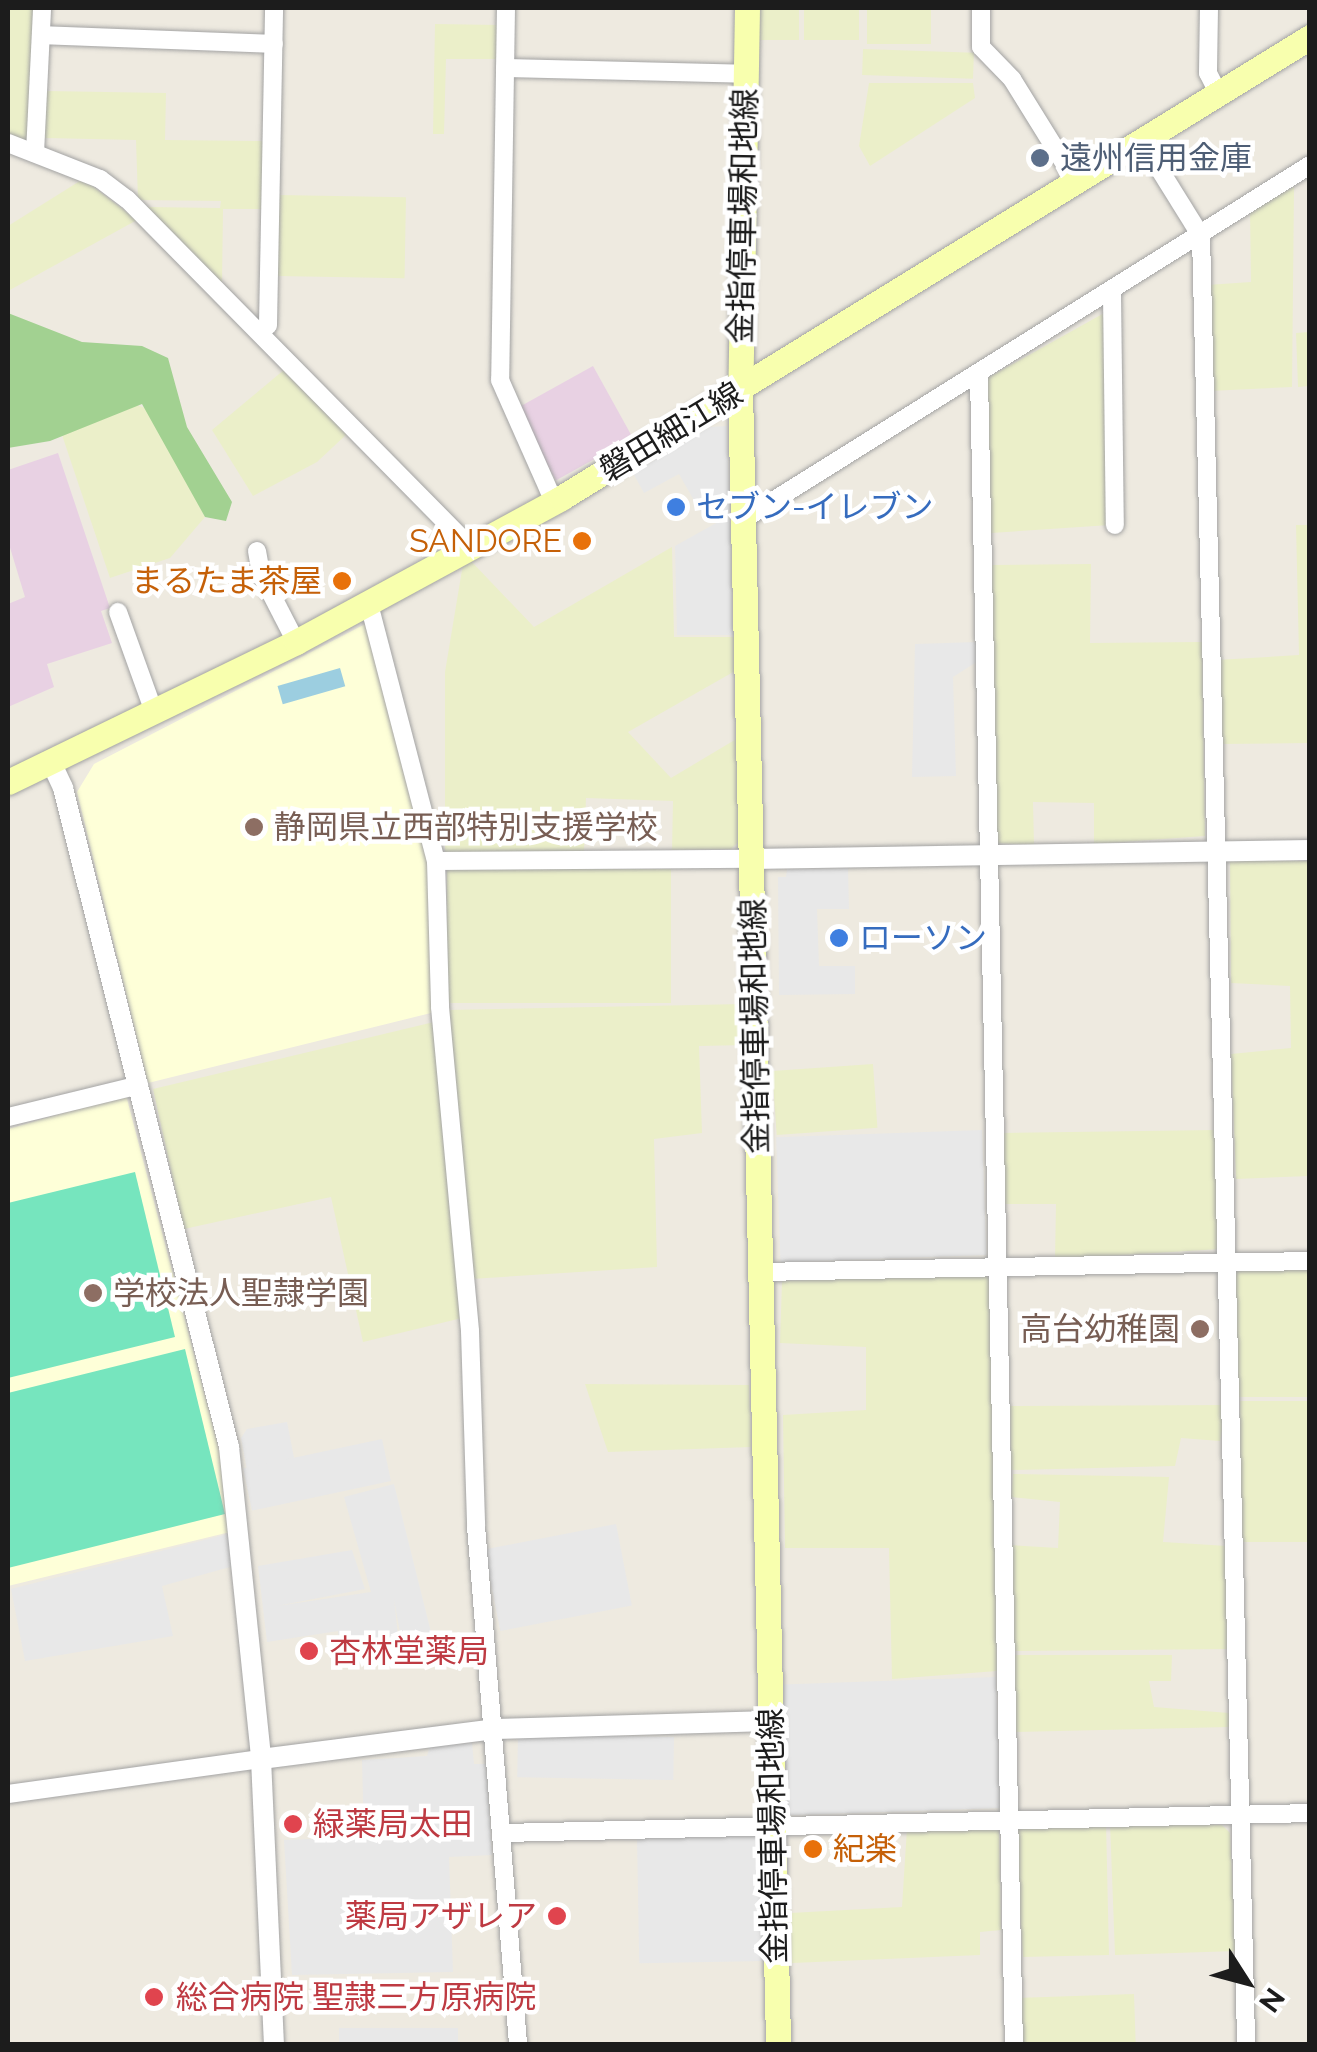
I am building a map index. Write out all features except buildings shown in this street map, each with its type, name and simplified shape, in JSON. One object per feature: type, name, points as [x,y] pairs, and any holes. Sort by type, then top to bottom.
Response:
[{"type":"main road","name":"金指停車場和地線","points":[[747,8],[740,391],[778,2044]]},
{"type":"main road","name":"磐田細江線","points":[[8,782],[296,642],[554,502],[1144,143],[1310,37]]},
{"type":"street","points":[[35,153],[42,8]]},
{"type":"street","points":[[260,333],[268,325],[274,8]]},
{"type":"street","points":[[506,8],[500,380],[554,502]]},
{"type":"street","points":[[981,8],[981,47],[1012,78],[1077,184]]},
{"type":"street","points":[[1209,8],[1208,73],[1219,94]]},
{"type":"street","points":[[41,35],[274,44]]},
{"type":"street","points":[[505,68],[746,74]]},
{"type":"street","points":[[8,143],[114,188],[472,548]]},
{"type":"street","points":[[1144,143],[1201,236],[1246,2044]]},
{"type":"street","points":[[744,519],[1112,294],[1310,165]]},
{"type":"street","points":[[1112,294],[1116,525]]},
{"type":"street","points":[[978,377],[1014,2044]]},
{"type":"street","points":[[257,550],[261,574],[296,642]]},
{"type":"street","points":[[369,604],[436,861],[440,1007],[470,1331],[476,1526],[496,1729],[518,2044]]},
{"type":"street","points":[[118,612],[154,712]]},
{"type":"street","points":[[51,762],[140,1085],[229,1447],[261,1759],[274,2044]]},
{"type":"street","points":[[436,861],[1310,850]]},
{"type":"street","points":[[8,1117],[140,1085]]},
{"type":"street","points":[[761,1272],[1310,1261]]},
{"type":"street","points":[[8,1794],[496,1729],[770,1721]]},
{"type":"street","points":[[504,1834],[1010,1817],[1310,1813]]},
{"type":"shaded area","points":[[8,8],[35,8],[28,143],[8,135]]},
{"type":"shaded area","points":[[759,8],[799,8],[799,40],[759,40]]},
{"type":"shaded area","points":[[804,8],[859,8],[859,40],[804,40]]},
{"type":"shaded area","points":[[867,8],[931,8],[931,44],[867,44]]},
{"type":"shaded area","points":[[435,24],[500,25],[499,59],[446,59],[444,134],[433,134]]},
{"type":"shaded area","points":[[863,49],[974,53],[973,79],[862,75]]},
{"type":"shaded area","points":[[869,83],[973,83],[975,98],[870,166],[859,146]]},
{"type":"shaded area","points":[[46,91],[166,93],[165,140],[264,141],[263,209],[223,209],[222,284],[145,207],[220,208],[221,201],[138,200],[136,140],[45,138]]},
{"type":"shaded area","points":[[83,179],[137,220],[8,291],[8,226]]},
{"type":"shaded area","points":[[1294,187],[1292,387],[1209,391],[1207,285],[1251,282],[1250,209]]},
{"type":"shaded area","points":[[278,195],[406,197],[405,278],[277,276]]},
{"type":"shaded area","points":[[1106,312],[1110,525],[991,533],[984,380]]},
{"type":"shaded area","points":[[1309,332],[1309,386],[1298,387],[1296,333]]},
{"type":"shaded area","points":[[593,366],[633,438],[556,480],[516,409]]},
{"type":"shaded area","points":[[285,369],[349,432],[317,462],[253,496],[212,430]]},
{"type":"shaded area","points":[[137,405],[150,410],[205,517],[170,558],[110,578],[62,435]]},
{"type":"shaded area","points":[[727,426],[733,635],[677,635],[675,546],[718,522],[713,513],[704,518],[679,474],[644,493],[633,473],[710,427]]},
{"type":"shaded area","points":[[58,453],[110,608],[101,611],[112,643],[47,664],[54,687],[8,707],[8,604],[25,597],[8,541],[8,470]]},
{"type":"shaded area","points":[[1296,525],[1309,525],[1309,743],[1218,744],[1217,660],[1299,655]]},
{"type":"shaded area","points":[[672,547],[674,637],[734,637],[735,671],[628,732],[671,778],[738,738],[740,840],[731,849],[672,850],[673,801],[586,798],[584,851],[445,853],[445,672],[463,564],[470,560],[534,627]]},
{"type":"shaded area","points":[[1091,564],[1090,643],[1202,642],[1205,836],[1094,844],[1094,803],[1033,802],[1034,845],[994,843],[992,565]]},
{"type":"shaded area","name":"静岡県立西部特別支援学校","points":[[371,621],[431,863],[435,1012],[148,1083],[77,792],[94,764]]},
{"type":"shaded area","points":[[978,642],[978,661],[953,677],[956,776],[912,777],[915,644]]},
{"type":"shaded area","points":[[1230,860],[1309,861],[1309,1176],[1236,1179],[1231,1054],[1291,1048],[1290,986],[1231,983]]},
{"type":"shaded area","points":[[848,868],[849,909],[817,909],[819,966],[855,966],[855,994],[779,995],[778,877],[786,877],[787,869]]},
{"type":"shaded area","points":[[447,869],[671,869],[671,1003],[447,1003]]},
{"type":"shaded area","points":[[744,1004],[746,1045],[699,1046],[702,1133],[654,1139],[657,1267],[471,1279],[446,1010]]},
{"type":"shaded area","points":[[434,1022],[462,1318],[363,1342],[331,1197],[184,1229],[153,1089]]},
{"type":"shaded area","points":[[873,1064],[877,1128],[777,1135],[772,1071]]},
{"type":"shaded area","name":"学校法人聖隷学園","points":[[126,1095],[221,1457],[230,1532],[8,1586],[8,1129]]},
{"type":"shaded area","points":[[982,1130],[986,1255],[780,1262],[776,1137]]},
{"type":"shaded area","points":[[1215,1130],[1221,1249],[1055,1259],[1056,1204],[1005,1204],[1001,1133]]},
{"type":"shaded area","points":[[1235,1269],[1309,1269],[1309,1397],[1235,1397]]},
{"type":"shaded area","points":[[984,1274],[990,1280],[997,1671],[892,1679],[889,1548],[785,1548],[783,1415],[866,1410],[866,1347],[780,1343],[782,1281]]},
{"type":"shaded area","points":[[585,1384],[749,1385],[751,1447],[608,1452]]},
{"type":"shaded area","points":[[1240,1401],[1309,1401],[1309,1542],[1240,1542]]},
{"type":"shaded area","points":[[1227,1405],[1220,1441],[1181,1438],[1175,1466],[1011,1470],[1010,1406]]},
{"type":"shaded area","points":[[287,1422],[294,1458],[247,1470],[241,1438],[247,1429]]},
{"type":"shaded area","points":[[382,1439],[391,1481],[252,1511],[243,1469]]},
{"type":"shaded area","points":[[1013,1474],[1169,1477],[1163,1542],[1227,1546],[1228,1649],[1012,1651],[1010,1545],[1058,1548],[1060,1502],[1011,1497]]},
{"type":"shaded area","points":[[394,1484],[432,1636],[402,1644],[394,1599],[399,1644],[342,1656],[338,1631],[267,1642],[258,1566],[352,1550],[365,1589],[277,1606],[371,1592],[344,1497]]},
{"type":"shaded area","points":[[616,1524],[632,1605],[500,1631],[484,1550]]},
{"type":"shaded area","points":[[236,1532],[237,1565],[162,1586],[173,1636],[25,1661],[11,1589]]},
{"type":"shaded area","points":[[1012,1655],[1172,1655],[1171,1681],[1149,1681],[1154,1707],[1229,1713],[1229,1727],[1016,1732]]},
{"type":"shaded area","points":[[996,1677],[1001,1808],[788,1815],[783,1684]]},
{"type":"shaded area","points":[[518,1734],[674,1737],[673,1780],[517,1777]]},
{"type":"shaded area","points":[[472,1743],[474,1764],[486,1764],[492,1855],[449,1857],[453,1972],[292,1975],[284,1840],[364,1837],[362,1760],[427,1756],[430,1746]]},
{"type":"shaded area","points":[[1106,1821],[1109,1955],[1023,1957],[1014,1830],[1019,1823]]},
{"type":"shaded area","points":[[1110,1823],[1222,1825],[1230,1833],[1236,1951],[1115,1955]]},
{"type":"shaded area","points":[[907,1828],[999,1829],[1001,1930],[980,1932],[980,1955],[792,1963],[790,1913],[902,1907]]},
{"type":"shaded area","points":[[764,1833],[766,1961],[639,1963],[637,1835]]},
{"type":"shaded area","points":[[1134,1994],[1136,2044],[1018,2044],[1016,1998]]},
{"type":"shaded area","points":[[339,2028],[458,2028],[458,2044],[339,2044]]},
{"type":"green space","points":[[8,313],[82,342],[142,346],[168,358],[187,427],[232,502],[226,521],[205,517],[142,404],[50,441],[8,448]]},
{"type":"green space","points":[[135,1172],[175,1337],[8,1378],[8,1203]]},
{"type":"green space","points":[[185,1349],[225,1514],[8,1568],[8,1393]]},
{"type":"water","points":[[340,668],[345,686],[283,704],[278,686]]},
{"type":"place","name":"遠州信用金庫","points":[[1040,158]]},
{"type":"place","name":"セブン-イレブン","points":[[676,507]]},
{"type":"place","name":"SANDORE","points":[[582,541]]},
{"type":"place","name":"まるたま茶屋","points":[[342,581]]},
{"type":"place","name":"静岡県立西部特別支援学校","points":[[254,827]]},
{"type":"place","name":"ローソン","points":[[839,938]]},
{"type":"place","name":"学校法人聖隷学園","points":[[93,1293]]},
{"type":"place","name":"高台幼稚園","points":[[1200,1329]]},
{"type":"place","name":"杏林堂薬局","points":[[309,1651]]},
{"type":"place","name":"緑薬局太田","points":[[293,1824]]},
{"type":"place","name":"紀楽","points":[[813,1849]]},
{"type":"place","name":"薬局アザレア","points":[[557,1916]]},
{"type":"place","name":"総合病院 聖隷三方原病院","points":[[154,1997]]}]
